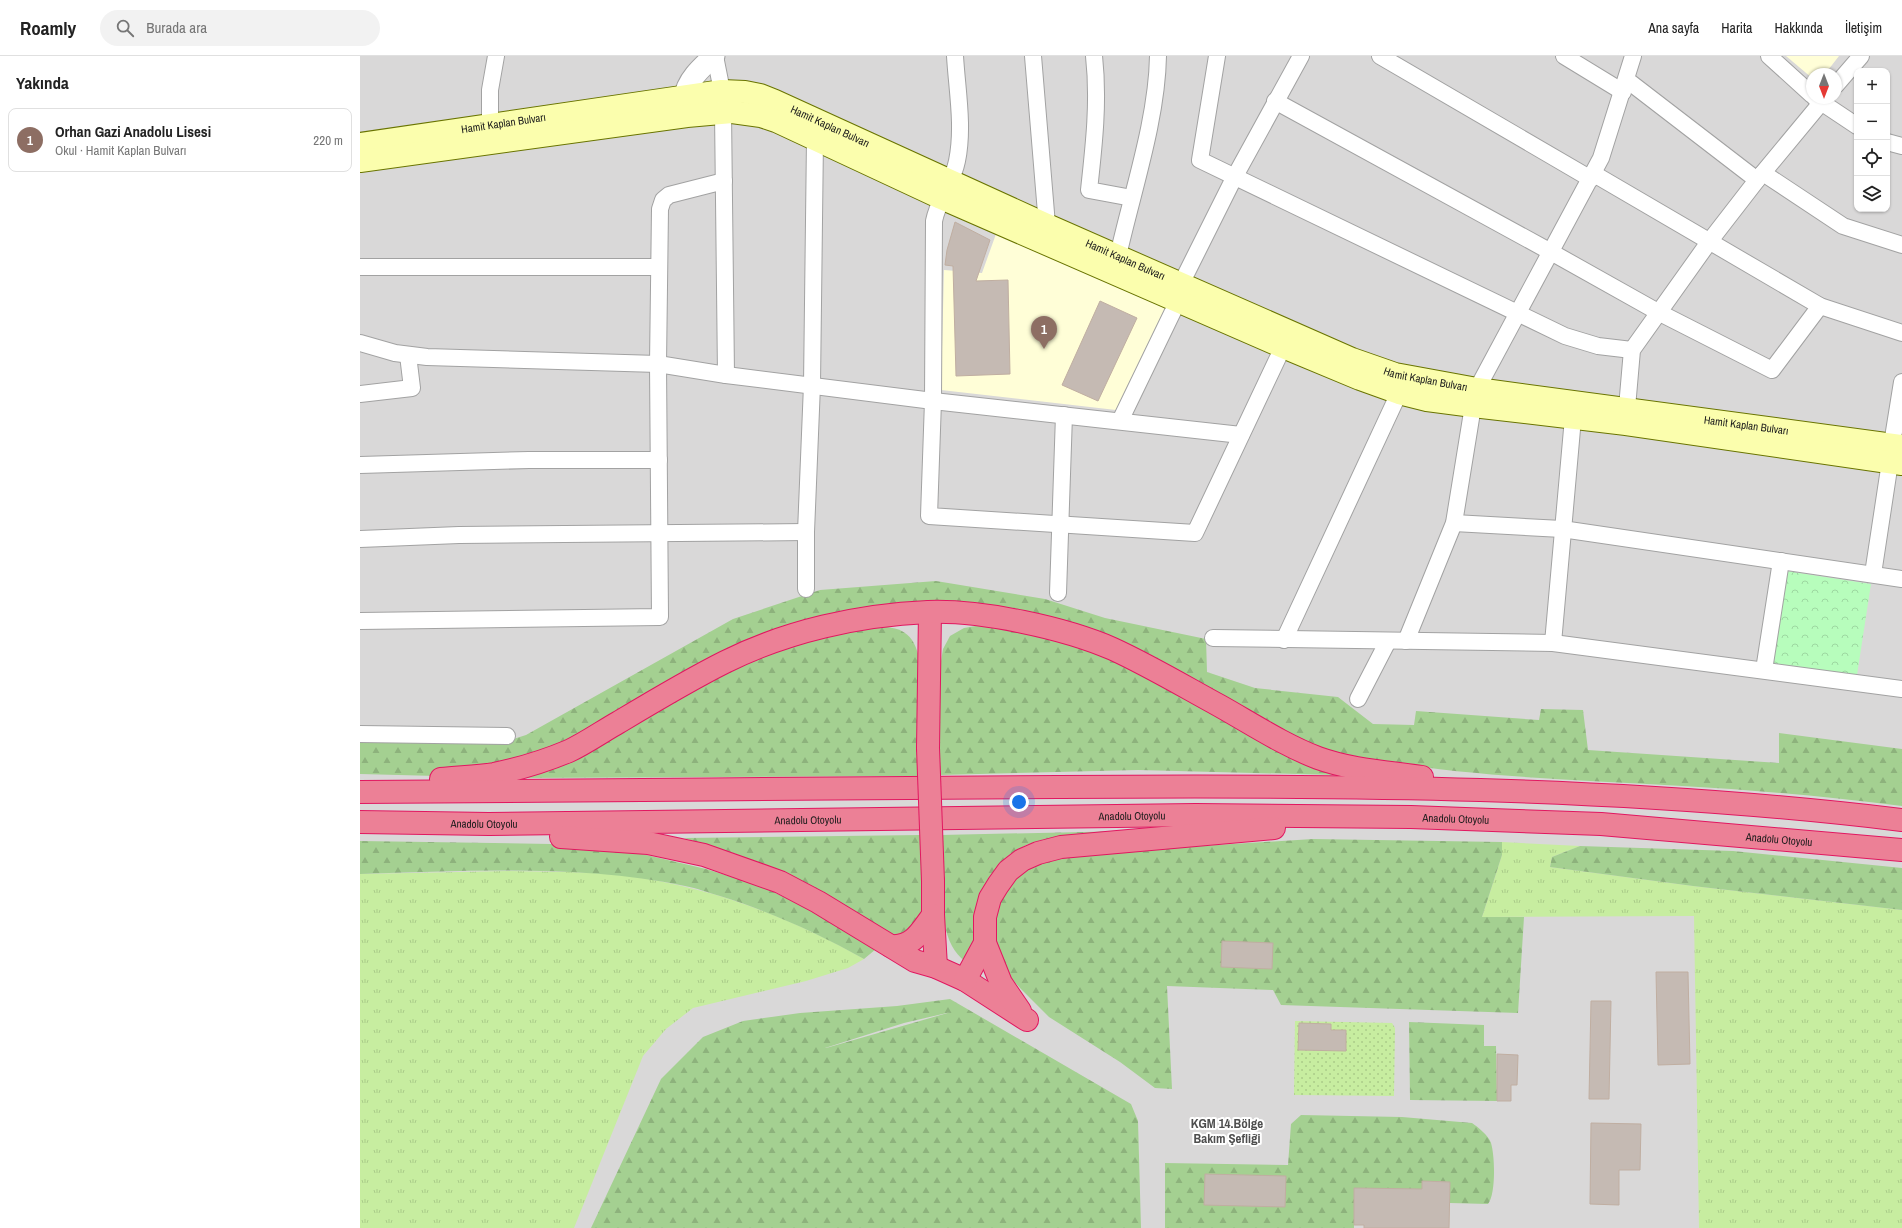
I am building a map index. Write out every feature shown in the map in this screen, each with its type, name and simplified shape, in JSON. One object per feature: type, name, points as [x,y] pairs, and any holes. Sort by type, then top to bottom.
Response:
[{"type":"highway","points":[[930,612],[928,748],[936,967]]},
{"type":"highway","points":[[360,788],[493,774],[546,760],[572,750],[715,667],[767,644],[812,629],[841,622],[930,612],[971,615],[1007,620],[1084,638],[1112,649],[1147,666],[1291,746],[1339,764],[1528,791]]},
{"type":"highway","points":[[360,792],[1240,785],[1528,791],[1599,794],[1786,808],[1902,820]]},
{"type":"highway","name":"Anadolu Otoyolu","points":[[360,822],[489,824],[1196,815],[1411,817],[1601,824],[1902,850]]},
{"type":"highway","points":[[360,828],[587,838],[648,843],[690,852],[747,869],[780,882],[818,902],[915,961],[936,967],[965,980],[1027,1020],[1001,983],[985,943],[985,917],[990,898],[1008,871],[1022,860],[1038,852],[1061,847],[1411,817]]},
{"type":"highway","points":[[891,946],[902,947],[912,941],[933,915]]},
{"type":"highway","points":[[965,980],[985,943]]},
{"type":"main road","name":"Hamit Kaplan Bulvarı","points":[[360,161],[722,101],[752,94],[775,101],[945,190],[1047,225],[1118,256],[1179,293],[1283,347],[1360,379],[1399,393],[1427,400],[1475,398],[1626,416],[1896,454]]},
{"type":"main road","name":"Hamit Kaplan Bulvarı","points":[[722,101],[745,113],[761,116],[945,190],[1179,293],[1371,367],[1475,398],[1573,418],[1626,416]]},
{"type":"main road","name":"Hamit Kaplan Bulvarı","points":[[360,144],[490,124],[686,106]]},
{"type":"street","points":[[490,124],[490,90],[496,56]]},
{"type":"street","points":[[715,56],[722,101],[726,375]]},
{"type":"street","points":[[686,106],[688,87],[696,75],[715,56]]},
{"type":"street","points":[[955,56],[959,141],[957,163],[945,190],[934,222],[933,401],[929,516],[1195,533],[1283,347]]},
{"type":"street","points":[[1033,56],[1047,225]]},
{"type":"street","points":[[1094,56],[1097,96],[1089,190],[1132,198]]},
{"type":"street","points":[[1118,256],[1149,125],[1156,87],[1158,56]]},
{"type":"street","points":[[1217,56],[1200,160],[1234,178],[1565,336],[1604,347],[1632,350]]},
{"type":"street","points":[[1120,421],[1234,178],[1301,56]]},
{"type":"street","points":[[1380,56],[1820,306],[1902,333]]},
{"type":"street","points":[[1564,56],[1625,86],[1760,176],[1843,226],[1902,245]]},
{"type":"street","points":[[1406,641],[1454,523],[1475,398],[1604,152],[1633,56]]},
{"type":"street","points":[[1769,56],[1806,88]]},
{"type":"street","points":[[1842,78],[1861,56]]},
{"type":"street","points":[[1275,101],[1658,312],[1772,370],[1820,306]]},
{"type":"street","points":[[1626,416],[1632,350],[1709,242],[1814,104]]},
{"type":"street","points":[[1825,104],[1854,124]]},
{"type":"street","points":[[806,589],[806,532],[812,384],[815,139]]},
{"type":"street","points":[[1890,143],[1902,146]]},
{"type":"street","points":[[360,621],[660,617],[658,364],[660,209],[663,200],[669,195],[679,191],[724,182]]},
{"type":"street","points":[[360,267],[659,267]]},
{"type":"street","points":[[360,343],[408,355],[658,364],[726,375],[812,384],[933,401],[1241,435]]},
{"type":"street","points":[[360,394],[412,388],[408,355]]},
{"type":"street","points":[[1873,574],[1896,454],[1902,382]]},
{"type":"street","points":[[1284,640],[1399,393]]},
{"type":"street","points":[[1058,593],[1064,415]]},
{"type":"street","points":[[1553,643],[1573,418]]},
{"type":"street","points":[[360,465],[529,460],[659,460]]},
{"type":"street","points":[[1454,523],[1562,529],[1902,579]]},
{"type":"street","points":[[360,539],[459,535],[806,532]]},
{"type":"street","points":[[1764,670],[1781,561]]},
{"type":"street","points":[[1214,638],[1553,643],[1902,689]]},
{"type":"street","points":[[1358,699],[1388,641]]},
{"type":"street","points":[[360,734],[507,736]]},
{"type":"shaded area","points":[[360,56],[1902,56],[1902,1228],[360,1228]]},
{"type":"shaded area","points":[[1786,56],[1839,56],[1830,68],[1806,68],[1806,73]]},
{"type":"shaded area","points":[[996,234],[1165,308],[1116,410],[941,390],[944,270],[982,273]]},
{"type":"green space","points":[[1786,571],[1871,584],[1857,675],[1771,663]]},
{"type":"green space","points":[[936,581],[1045,599],[1105,618],[1206,639],[1207,672],[1255,688],[1338,697],[1373,724],[1414,725],[1416,711],[1539,720],[1541,709],[1583,710],[1588,750],[1779,763],[1779,733],[1902,749],[1902,806],[1737,790],[1550,779],[1462,772],[1375,760],[1332,751],[1330,754],[1043,619],[825,618],[576,739],[529,759],[437,776],[360,774],[360,741],[507,741],[526,735],[733,619],[820,590]]},
{"type":"green space","points":[[981,625],[1021,630],[1083,646],[1133,668],[1336,775],[1138,770],[939,775],[940,667],[943,649],[950,636],[964,628]]},
{"type":"green space","points":[[872,626],[891,628],[905,633],[914,643],[917,651],[920,661],[918,776],[522,778],[722,673],[779,648]]},
{"type":"green space","points":[[1129,831],[1045,839],[1026,845],[1009,855],[998,867],[979,935],[964,961],[952,946],[944,922],[942,907],[940,835]]},
{"type":"green space","points":[[921,835],[922,911],[913,931],[889,939],[799,885],[736,854],[684,838]]},
{"type":"green space","points":[[1313,839],[1502,842],[1502,855],[1482,917],[1524,917],[1518,1013],[1281,1005],[1273,990],[1167,986],[1172,1089],[1155,1088],[1120,1062],[1049,1017],[1005,971],[996,950],[994,931],[997,911],[1007,888],[1021,874],[1041,861],[1073,854]]},
{"type":"green space","points":[[360,841],[551,844],[625,850],[706,869],[761,886],[811,910],[876,949],[864,959],[812,932],[739,902],[694,888],[645,879],[605,874],[523,871],[360,874]]},
{"type":"green space","points":[[1502,842],[1580,846],[1552,857],[1550,867],[1693,886],[1902,910],[1902,1228],[1699,1228],[1694,916],[1482,917],[1502,855]]},
{"type":"green space","points":[[1580,846],[1733,851],[1902,868],[1902,910],[1693,886],[1550,867],[1552,857]]},
{"type":"green space","points":[[508,871],[613,874],[659,881],[689,888],[720,896],[778,917],[864,959],[848,968],[806,981],[693,1008],[666,1029],[643,1056],[574,1228],[360,1228],[360,874]]},
{"type":"green space","points":[[950,999],[1131,1104],[1138,1121],[1141,1228],[591,1228],[661,1079],[703,1037],[743,1021],[800,1013],[897,1006]],"holes":[[[951,1012],[825,1048],[904,1023]]]},
{"type":"green space","points":[[1295,1021],[1392,1023],[1395,1028],[1394,1096],[1294,1095]]},
{"type":"green space","points":[[1409,1022],[1484,1025],[1484,1046],[1496,1046],[1497,1101],[1410,1100]]},
{"type":"green space","points":[[1301,1115],[1402,1117],[1472,1123],[1486,1134],[1491,1143],[1494,1184],[1491,1199],[1488,1204],[1450,1203],[1450,1182],[1422,1181],[1422,1190],[1354,1188],[1354,1228],[1165,1228],[1165,1163],[1288,1165],[1291,1124]]},
{"type":"building","points":[[955,222],[990,240],[976,281],[1008,280],[1010,374],[956,376],[953,266],[945,265],[947,250]]},
{"type":"building","points":[[1100,301],[1137,318],[1098,401],[1062,385]]},
{"type":"building","points":[[1222,941],[1273,943],[1272,969],[1221,967]]},
{"type":"building","points":[[1656,972],[1688,972],[1690,1064],[1658,1065]]},
{"type":"building","points":[[1591,1001],[1611,1001],[1609,1099],[1589,1099]]},
{"type":"building","points":[[1299,1023],[1331,1024],[1331,1030],[1346,1030],[1346,1051],[1298,1050]]},
{"type":"building","points":[[1497,1054],[1518,1055],[1517,1085],[1511,1085],[1511,1101],[1497,1101]]},
{"type":"building","points":[[1591,1123],[1641,1124],[1640,1170],[1619,1170],[1619,1205],[1590,1204]]},
{"type":"building","points":[[1205,1174],[1286,1176],[1285,1207],[1204,1205]]},
{"type":"building","points":[[1422,1181],[1450,1182],[1449,1228],[1364,1228],[1364,1225],[1354,1225],[1354,1188],[1422,1189]]},
{"type":"place","name":"Orhan Gazi Anadolu Lisesi","points":[[1044,349]]},
{"type":"district","name":"KGM 14.Bölge Bakım Şefliği","points":[[1227,1130]]}]
